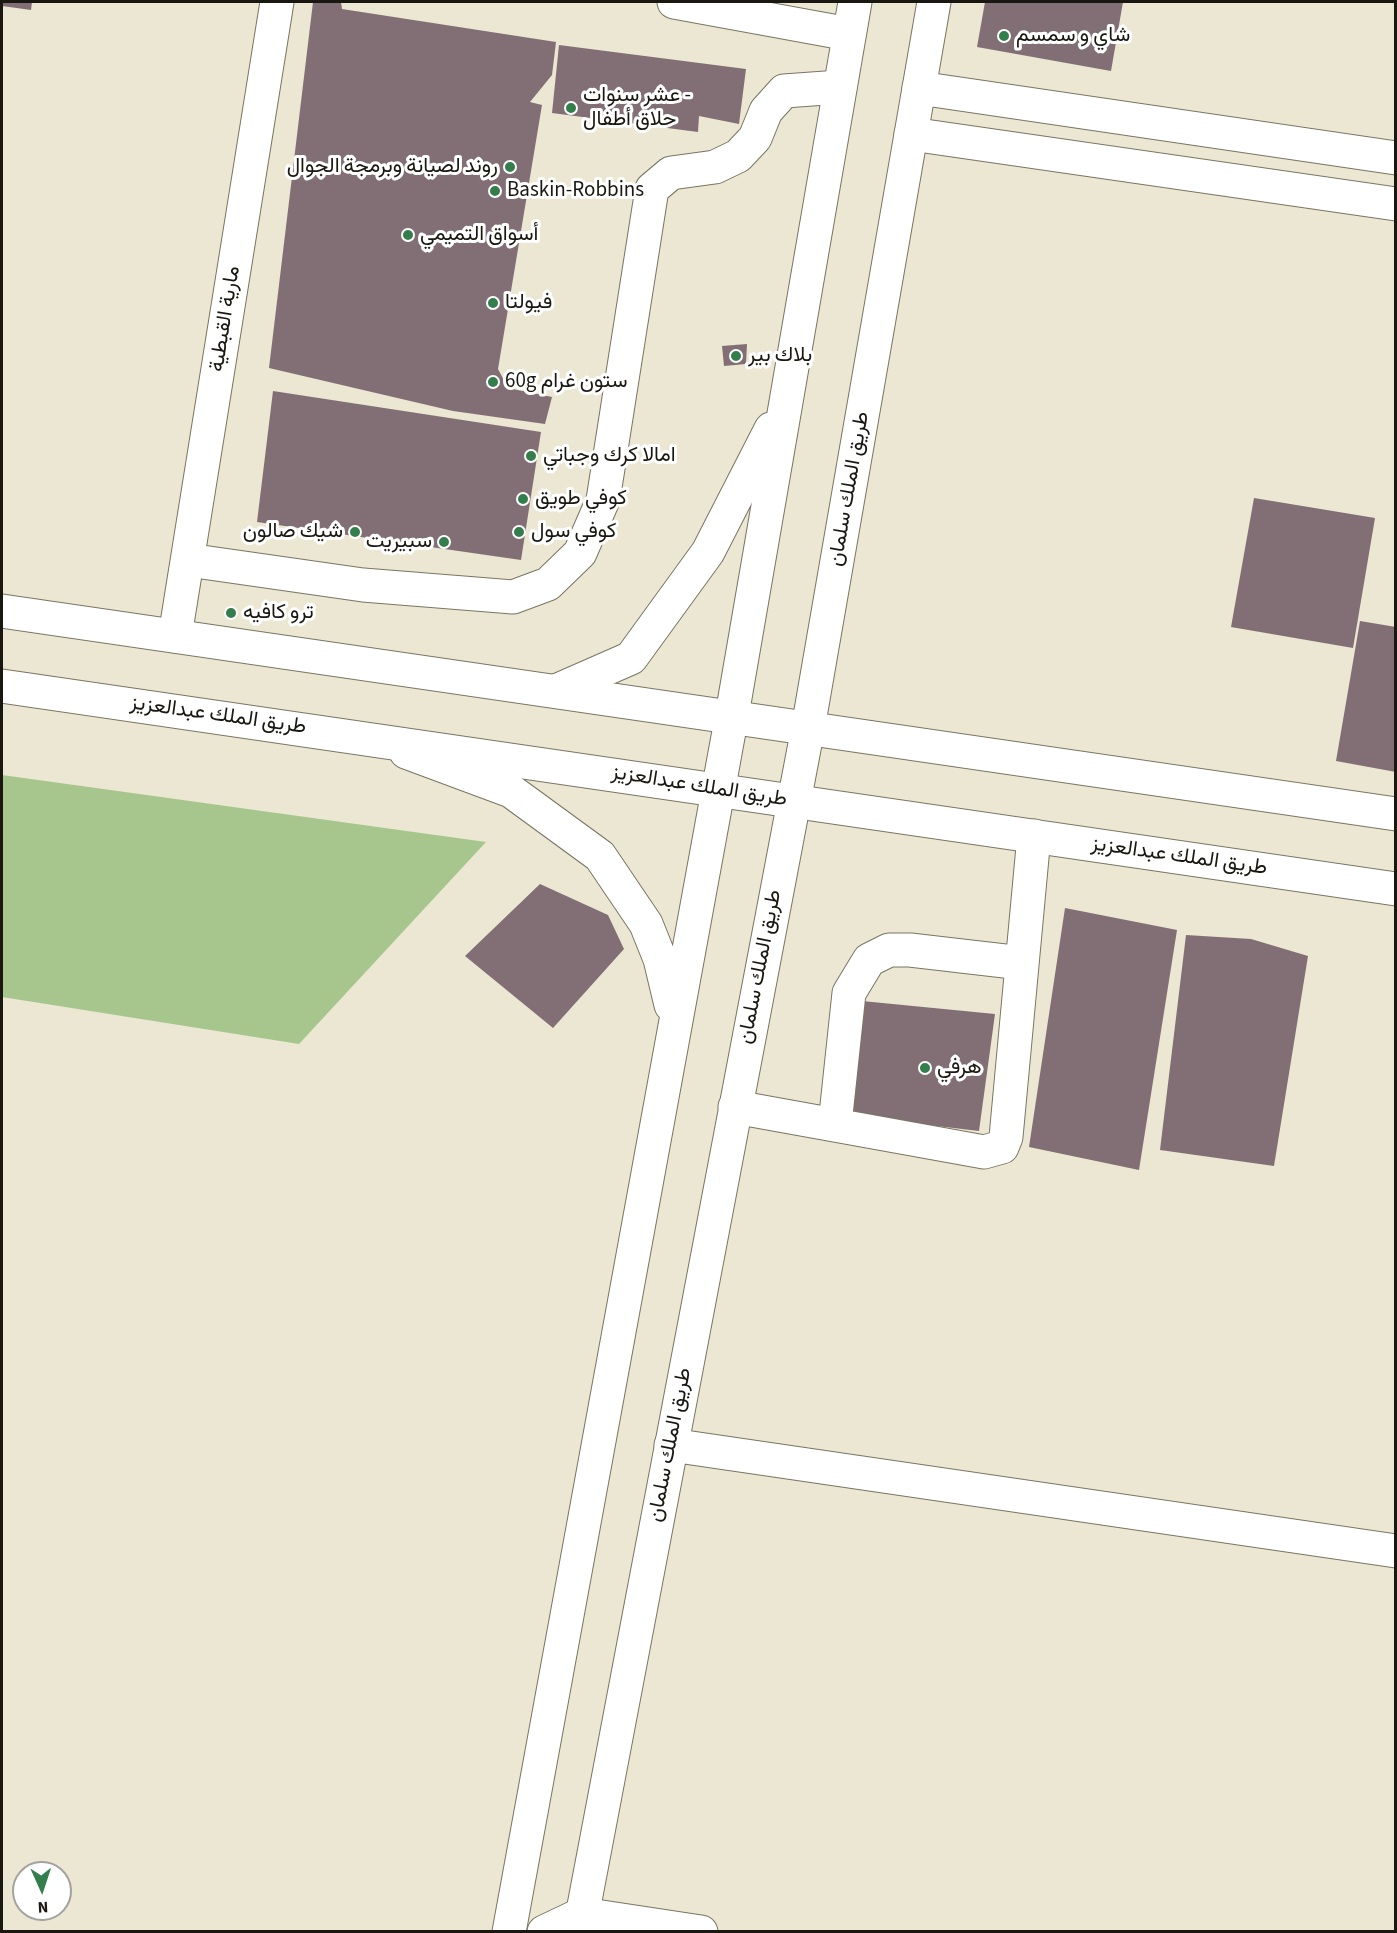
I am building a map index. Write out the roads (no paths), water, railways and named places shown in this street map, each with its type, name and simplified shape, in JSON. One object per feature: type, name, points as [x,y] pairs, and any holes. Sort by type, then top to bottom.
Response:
[{"type":"main road","name":"مارية القبطية","points":[[175,636],[277,2]]},
{"type":"main road","points":[[674,2],[849,34]]},
{"type":"main road","points":[[509,1932],[732,715],[855,2]]},
{"type":"main road","name":"طريق الملك سلمان","points":[[581,1923],[808,728],[934,2]]},
{"type":"main road","points":[[188,560],[363,585],[513,597],[548,584],[580,553],[603,500],[652,189],[671,172],[715,167],[738,156],[755,138],[766,111],[784,91],[840,87]]},
{"type":"main road","points":[[919,88],[1395,158]]},
{"type":"main road","points":[[911,134],[1395,204]]},
{"type":"main road","points":[[558,690],[631,658],[708,552],[786,398]]},
{"type":"main road","points":[[2,611],[732,715],[1395,814]]},
{"type":"main road","name":"طريق الملك عبدالعزيز","points":[[2,686],[1395,888]]},
{"type":"main road","points":[[368,738],[511,791],[600,856],[646,924],[660,959],[675,1021]]},
{"type":"main road","points":[[735,1107],[984,1152],[1002,1147],[1006,1137],[1034,837]]},
{"type":"main road","points":[[835,1124],[849,993],[868,960],[889,950],[910,950],[1022,963]]},
{"type":"main road","points":[[671,1445],[1395,1551]]},
{"type":"main road","points":[[544,1932],[581,1923],[701,1932]]},
{"type":"place","name":"شاي و سمسم","points":[[1004,36]]},
{"type":"place","name":"عشر سنوات - حلاق أطفال","points":[[571,108]]},
{"type":"place","name":"روند لصيانة وبرمجة الجوال","points":[[510,167]]},
{"type":"place","name":"Baskin-Robbins","points":[[495,191]]},
{"type":"place","name":"أسواق التميمي","points":[[408,235]]},
{"type":"place","name":"فيولتا","points":[[493,303]]},
{"type":"place","name":"بلاك بير","points":[[736,356]]},
{"type":"place","name":"60g ستون غرام","points":[[493,382]]},
{"type":"place","name":"امالا كرك وجباتي","points":[[531,456]]},
{"type":"place","name":"كوفي طويق","points":[[523,499]]},
{"type":"place","name":"شيك صالون","points":[[355,532]]},
{"type":"place","name":"كوفي سول","points":[[519,532]]},
{"type":"place","name":"سبيريت","points":[[444,542]]},
{"type":"place","name":"ترو كافيه","points":[[231,613]]},
{"type":"place","name":"هرفي","points":[[925,1068]]}]
